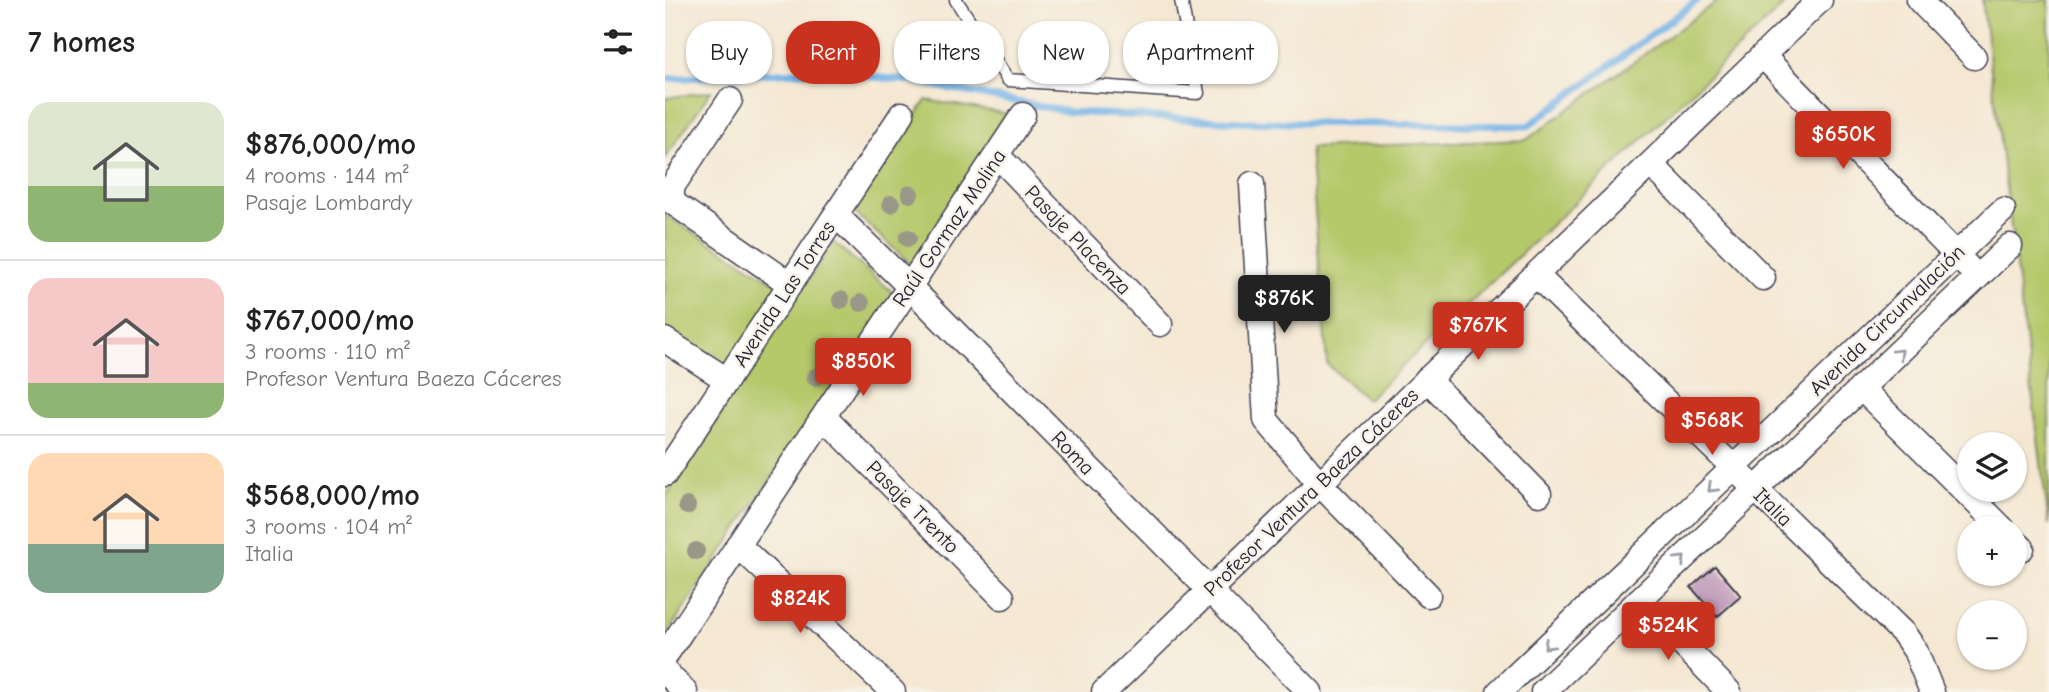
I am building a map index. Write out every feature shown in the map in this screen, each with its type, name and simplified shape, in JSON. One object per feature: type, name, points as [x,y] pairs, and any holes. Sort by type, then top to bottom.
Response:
[{"type":"street","name":"Profesor Ventura Baeza Cáceres","points":[[1104,692],[1820,0]]},
{"type":"street","points":[[1919,0],[1974,57]]},
{"type":"street","points":[[1763,56],[1977,278]]},
{"type":"street","points":[[730,100],[672,187],[672,202],[790,284]]},
{"type":"street","name":"Avenida Las Torres","points":[[665,474],[902,114]]},
{"type":"street","name":"Raúl Gormaz Molina","points":[[665,656],[1023,115]]},
{"type":"street","name":"Pasaje Placenza","points":[[997,155],[1160,324]]},
{"type":"street","points":[[1651,164],[1763,278]]},
{"type":"street","points":[[1252,184],[1266,420],[1320,484],[1428,595]]},
{"type":"street","name":"Avenida Circunvalación","points":[[1499,692],[2003,210]]},
{"type":"street","name":"Roma","points":[[836,215],[1208,591],[1297,688]]},
{"type":"street","name":"Avenida Circunvalación","points":[[1543,692],[2010,246]]},
{"type":"street","name":"Italia","points":[[1536,275],[1904,634],[1924,668],[1932,692]]},
{"type":"street","points":[[665,340],[727,380]]},
{"type":"street","points":[[1427,379],[1539,494]]},
{"type":"street","points":[[1861,388],[1990,516]]},
{"type":"street","name":"Pasaje Trento","points":[[824,417],[1002,597]]},
{"type":"street","points":[[738,545],[893,692]]},
{"type":"street","points":[[1639,600],[1730,692]]},
{"type":"street","points":[[665,671],[685,692]]},
{"type":"lane","points":[[956,0],[1008,80],[1198,93],[1181,0]]},
{"type":"green space","points":[[1719,0],[1789,0],[1367,400],[1327,364],[1310,148],[1526,140]]},
{"type":"green space","points":[[1982,0],[2049,0],[2049,525]]},
{"type":"green space","points":[[711,91],[665,158],[665,98]]},
{"type":"green space","points":[[926,100],[1015,115],[913,266],[853,211]]},
{"type":"green space","points":[[665,215],[781,286],[724,373],[665,333]]},
{"type":"green space","points":[[833,242],[895,294],[665,637],[665,497]]},
{"type":"building","points":[[1715,566],[1741,596],[1717,617],[1691,587]]},
{"type":"waterway","points":[[665,79],[818,71],[911,81],[1070,112],[1240,122],[1528,126],[1698,0]]}]
